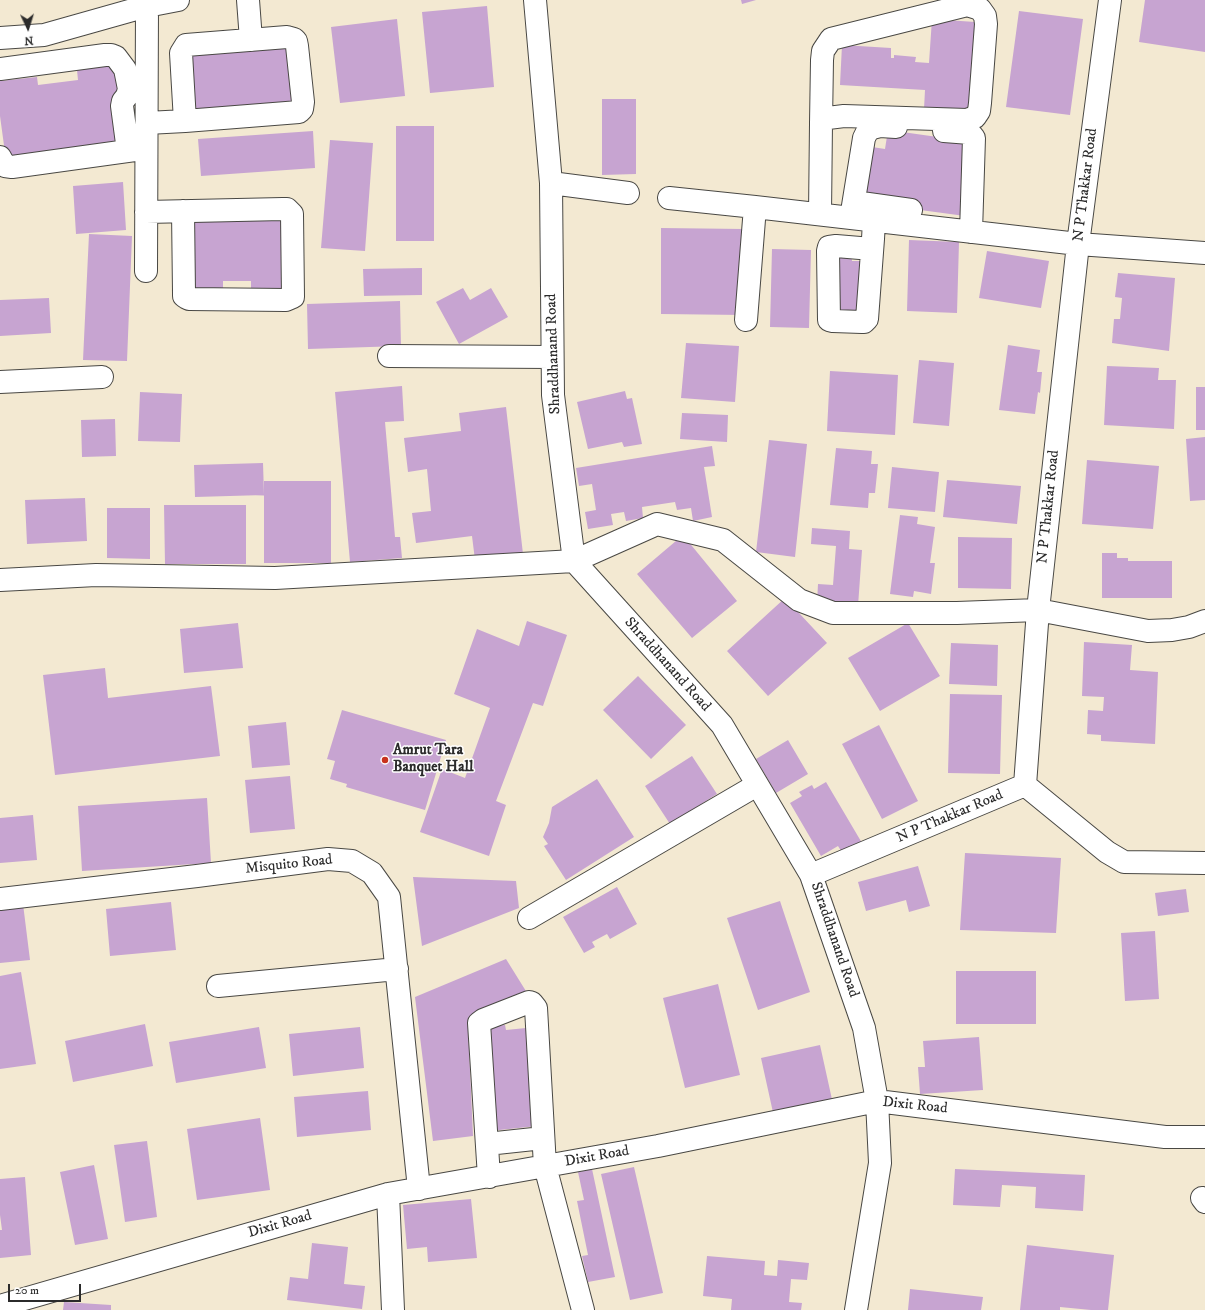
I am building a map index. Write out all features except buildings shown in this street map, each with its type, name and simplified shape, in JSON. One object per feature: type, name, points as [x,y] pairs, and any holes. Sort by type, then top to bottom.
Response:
[{"type":"street","points":[[0,38],[44,35],[147,6],[178,0]]},
{"type":"street","points":[[248,0],[251,40]]},
{"type":"street","name":"Shraddhanand Road","points":[[535,0],[551,184],[553,395],[574,561],[722,725],[811,876],[864,1028],[877,1101],[880,1162],[856,1310]]},
{"type":"street","name":"N P Thakkar Road","points":[[811,876],[1025,785],[1038,610],[1078,244],[1110,0]]},
{"type":"street","points":[[820,214],[821,124],[822,60],[823,51],[831,39],[967,5],[980,9],[985,16],[986,24],[980,104],[979,111],[975,117],[967,120],[844,116],[828,118],[821,124]]},
{"type":"street","points":[[138,149],[147,123],[147,6]]},
{"type":"street","points":[[44,35],[49,62]]},
{"type":"street","points":[[147,123],[185,121],[296,113],[299,112],[302,109],[303,102],[296,41],[291,37],[287,37],[186,45],[181,53],[185,121]]},
{"type":"street","points":[[0,69],[105,55],[111,55],[119,60],[125,68],[129,89],[122,106],[138,149],[146,212],[146,271]]},
{"type":"street","points":[[852,210],[864,138],[867,132],[872,128],[880,126],[970,133],[974,138],[972,225]]},
{"type":"street","points":[[0,158],[4,166],[12,167],[138,149]]},
{"type":"street","points":[[551,184],[628,193]]},
{"type":"street","points":[[669,198],[820,214],[852,210],[972,225],[1078,244],[1205,253]]},
{"type":"street","points":[[746,320],[755,207]]},
{"type":"street","points":[[146,212],[183,211],[287,209],[290,211],[292,217],[293,297],[286,300],[189,299],[184,296],[183,211]]},
{"type":"street","points":[[852,210],[874,220],[911,217]]},
{"type":"street","points":[[872,249],[874,220]]},
{"type":"street","points":[[389,356],[552,357]]},
{"type":"street","points":[[0,382],[102,377]]},
{"type":"street","points":[[0,580],[96,575],[275,578],[574,561],[657,524],[723,540],[799,600],[833,613],[957,613],[1038,610],[1148,631],[1172,630],[1189,627],[1205,621]]},
{"type":"street","points":[[529,918],[758,785]]},
{"type":"street","points":[[1025,785],[1107,852],[1124,862],[1205,863]]},
{"type":"street","name":"Misquito Road","points":[[0,899],[328,859],[352,861],[372,873],[389,896],[419,1189]]},
{"type":"street","points":[[218,986],[397,968]]},
{"type":"street","points":[[489,1177],[479,1023],[483,1020],[529,1002],[536,1008],[545,1166],[583,1310]]},
{"type":"street","name":"Dixit Road","points":[[0,1306],[388,1194],[658,1146],[877,1101],[1165,1136],[1205,1137]]},
{"type":"street","points":[[487,1144],[544,1138]]},
{"type":"street","points":[[388,1194],[393,1310]]},
{"type":"place","name":"Amrut Tara Banquet Hall","points":[[385,760]]}]
